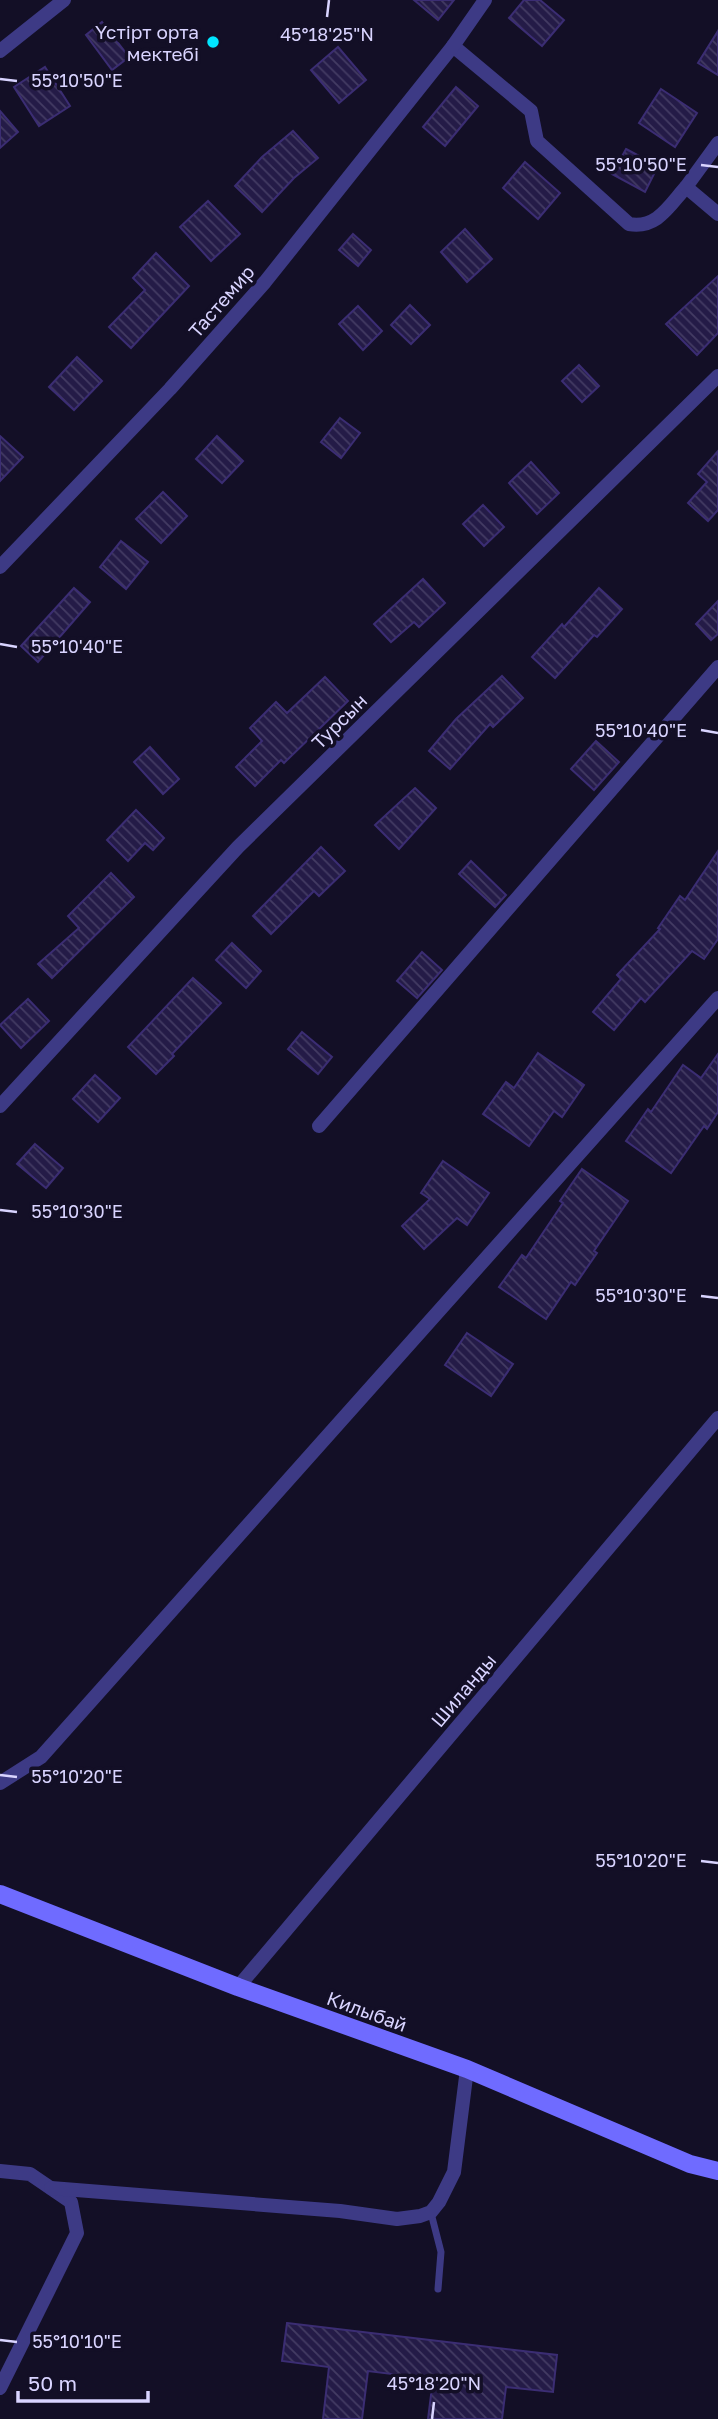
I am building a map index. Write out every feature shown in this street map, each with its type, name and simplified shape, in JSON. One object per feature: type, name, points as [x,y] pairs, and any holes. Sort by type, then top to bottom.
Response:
[{"type":"street","points":[[0,51],[64,0]]},
{"type":"street","name":"Тастемир","points":[[0,567],[170,389],[265,282],[453,46],[485,0]]},
{"type":"street","points":[[453,46],[531,111],[537,141],[629,224],[639,226],[652,223],[686,187],[718,143]]},
{"type":"street","points":[[686,187],[718,214]]},
{"type":"street","name":"Турсын","points":[[0,1105],[238,847],[718,376]]},
{"type":"street","points":[[319,1126],[718,667]]},
{"type":"street","points":[[0,1783],[41,1757],[718,998]]},
{"type":"street","name":"Шиланды","points":[[238,1987],[718,1418]]},
{"type":"street","name":"Килыбай","points":[[0,1894],[238,1987],[467,2069],[690,2164],[718,2171]]},
{"type":"street","points":[[51,2188],[326,2210],[397,2219],[420,2216],[430,2212],[439,2203],[454,2172],[467,2069]]},
{"type":"street","points":[[0,2171],[30,2174],[71,2202],[77,2233],[0,2388]]},
{"type":"lane","points":[[430,2212],[441,2252],[438,2289]]},
{"type":"building","points":[[414,0],[454,0],[438,20]]},
{"type":"building","points":[[524,0],[540,0],[564,20],[542,46],[509,18]]},
{"type":"building","points":[[102,22],[129,57],[112,70],[86,35]]},
{"type":"building","points":[[718,31],[718,75],[698,63]]},
{"type":"building","points":[[338,47],[366,80],[339,103],[311,70]]},
{"type":"building","points":[[45,67],[70,106],[39,126],[14,87]]},
{"type":"building","points":[[456,87],[478,106],[445,146],[423,127]]},
{"type":"building","points":[[661,89],[697,113],[675,147],[639,123]]},
{"type":"building","points":[[0,111],[18,132],[0,148]]},
{"type":"building","points":[[293,131],[318,158],[294,178],[262,212],[235,186],[262,157]]},
{"type":"building","points":[[626,149],[658,166],[645,192],[612,174]]},
{"type":"building","points":[[525,162],[560,193],[538,219],[503,188]]},
{"type":"building","points":[[208,201],[240,234],[211,261],[180,227]]},
{"type":"building","points":[[465,229],[492,259],[467,282],[441,252]]},
{"type":"building","points":[[353,234],[371,250],[358,266],[339,250]]},
{"type":"building","points":[[156,253],[189,286],[131,348],[109,327],[145,290],[133,278]]},
{"type":"building","points":[[718,276],[718,333],[697,355],[666,324]]},
{"type":"building","points":[[410,305],[430,325],[411,344],[391,325]]},
{"type":"building","points":[[358,306],[382,331],[363,350],[339,324]]},
{"type":"building","points":[[77,357],[102,381],[74,410],[49,387]]},
{"type":"building","points":[[579,365],[599,386],[582,402],[562,381]]},
{"type":"building","points":[[340,418],[360,433],[341,458],[321,442]]},
{"type":"building","points":[[0,436],[23,457],[0,481]]},
{"type":"building","points":[[217,436],[243,461],[222,483],[196,459]]},
{"type":"building","points":[[718,451],[718,510],[708,521],[688,503],[707,482],[698,474]]},
{"type":"building","points":[[531,462],[559,493],[537,514],[509,483]]},
{"type":"building","points":[[163,492],[187,516],[161,543],[136,519]]},
{"type":"building","points":[[483,505],[504,527],[484,546],[463,524]]},
{"type":"building","points":[[121,541],[148,562],[126,589],[100,567]]},
{"type":"building","points":[[423,579],[445,603],[419,627],[414,622],[391,642],[374,624]]},
{"type":"building","points":[[74,588],[90,602],[38,662],[21,646]]},
{"type":"building","points":[[599,588],[622,609],[555,678],[532,657]]},
{"type":"building","points":[[718,601],[718,634],[711,640],[696,624]]},
{"type":"building","points":[[502,676],[523,698],[493,727],[490,724],[450,769],[429,751],[456,719]]},
{"type":"building","points":[[325,677],[348,701],[284,763],[281,760],[255,786],[236,767],[262,741],[250,728],[276,702],[287,713]]},
{"type":"building","points":[[596,741],[619,762],[594,790],[571,769]]},
{"type":"building","points":[[150,747],[179,779],[163,794],[134,762]]},
{"type":"building","points":[[415,788],[436,808],[399,849],[375,825]]},
{"type":"building","points":[[136,810],[164,838],[153,850],[145,843],[128,861],[107,840]]},
{"type":"building","points":[[321,847],[345,871],[319,896],[314,891],[271,934],[253,916]]},
{"type":"building","points":[[718,851],[718,939],[704,959],[692,951],[645,1002],[641,998],[614,1030],[593,1012],[621,979],[617,975],[660,929],[658,928],[680,896],[685,900]]},
{"type":"building","points":[[471,861],[506,895],[495,907],[459,874]]},
{"type":"building","points":[[111,873],[134,897],[52,978],[38,964],[79,928],[68,916]]},
{"type":"building","points":[[232,943],[261,971],[246,988],[216,960]]},
{"type":"building","points":[[422,952],[442,970],[417,998],[397,981]]},
{"type":"building","points":[[193,978],[221,1003],[156,1074],[128,1047]]},
{"type":"building","points":[[28,999],[49,1021],[21,1048],[0,1025]]},
{"type":"building","points":[[302,1032],[332,1057],[318,1074],[288,1049]]},
{"type":"building","points":[[538,1053],[584,1085],[562,1117],[554,1111],[529,1146],[483,1114],[506,1082],[514,1088]]},
{"type":"building","points":[[718,1054],[718,1112],[707,1129],[704,1126],[671,1173],[626,1141],[648,1109],[651,1112],[683,1065],[701,1078]]},
{"type":"building","points":[[95,1075],[120,1098],[98,1122],[73,1099]]},
{"type":"building","points":[[35,1144],[63,1168],[46,1188],[17,1164]]},
{"type":"building","points":[[443,1161],[489,1193],[467,1225],[457,1218],[424,1249],[402,1226],[430,1199],[421,1193]]},
{"type":"building","points":[[582,1169],[628,1201],[575,1285],[571,1282],[546,1319],[499,1287],[522,1255],[526,1258]]},
{"type":"building","points":[[467,1333],[513,1364],[491,1396],[445,1365]]},
{"type":"building","points":[[287,2323],[557,2355],[553,2392],[506,2387],[502,2419],[428,2419],[433,2379],[368,2371],[362,2419],[323,2419],[329,2367],[282,2361]]},
{"type":"place","name":"Үстірт орта мектебі","points":[[213,42]]}]
